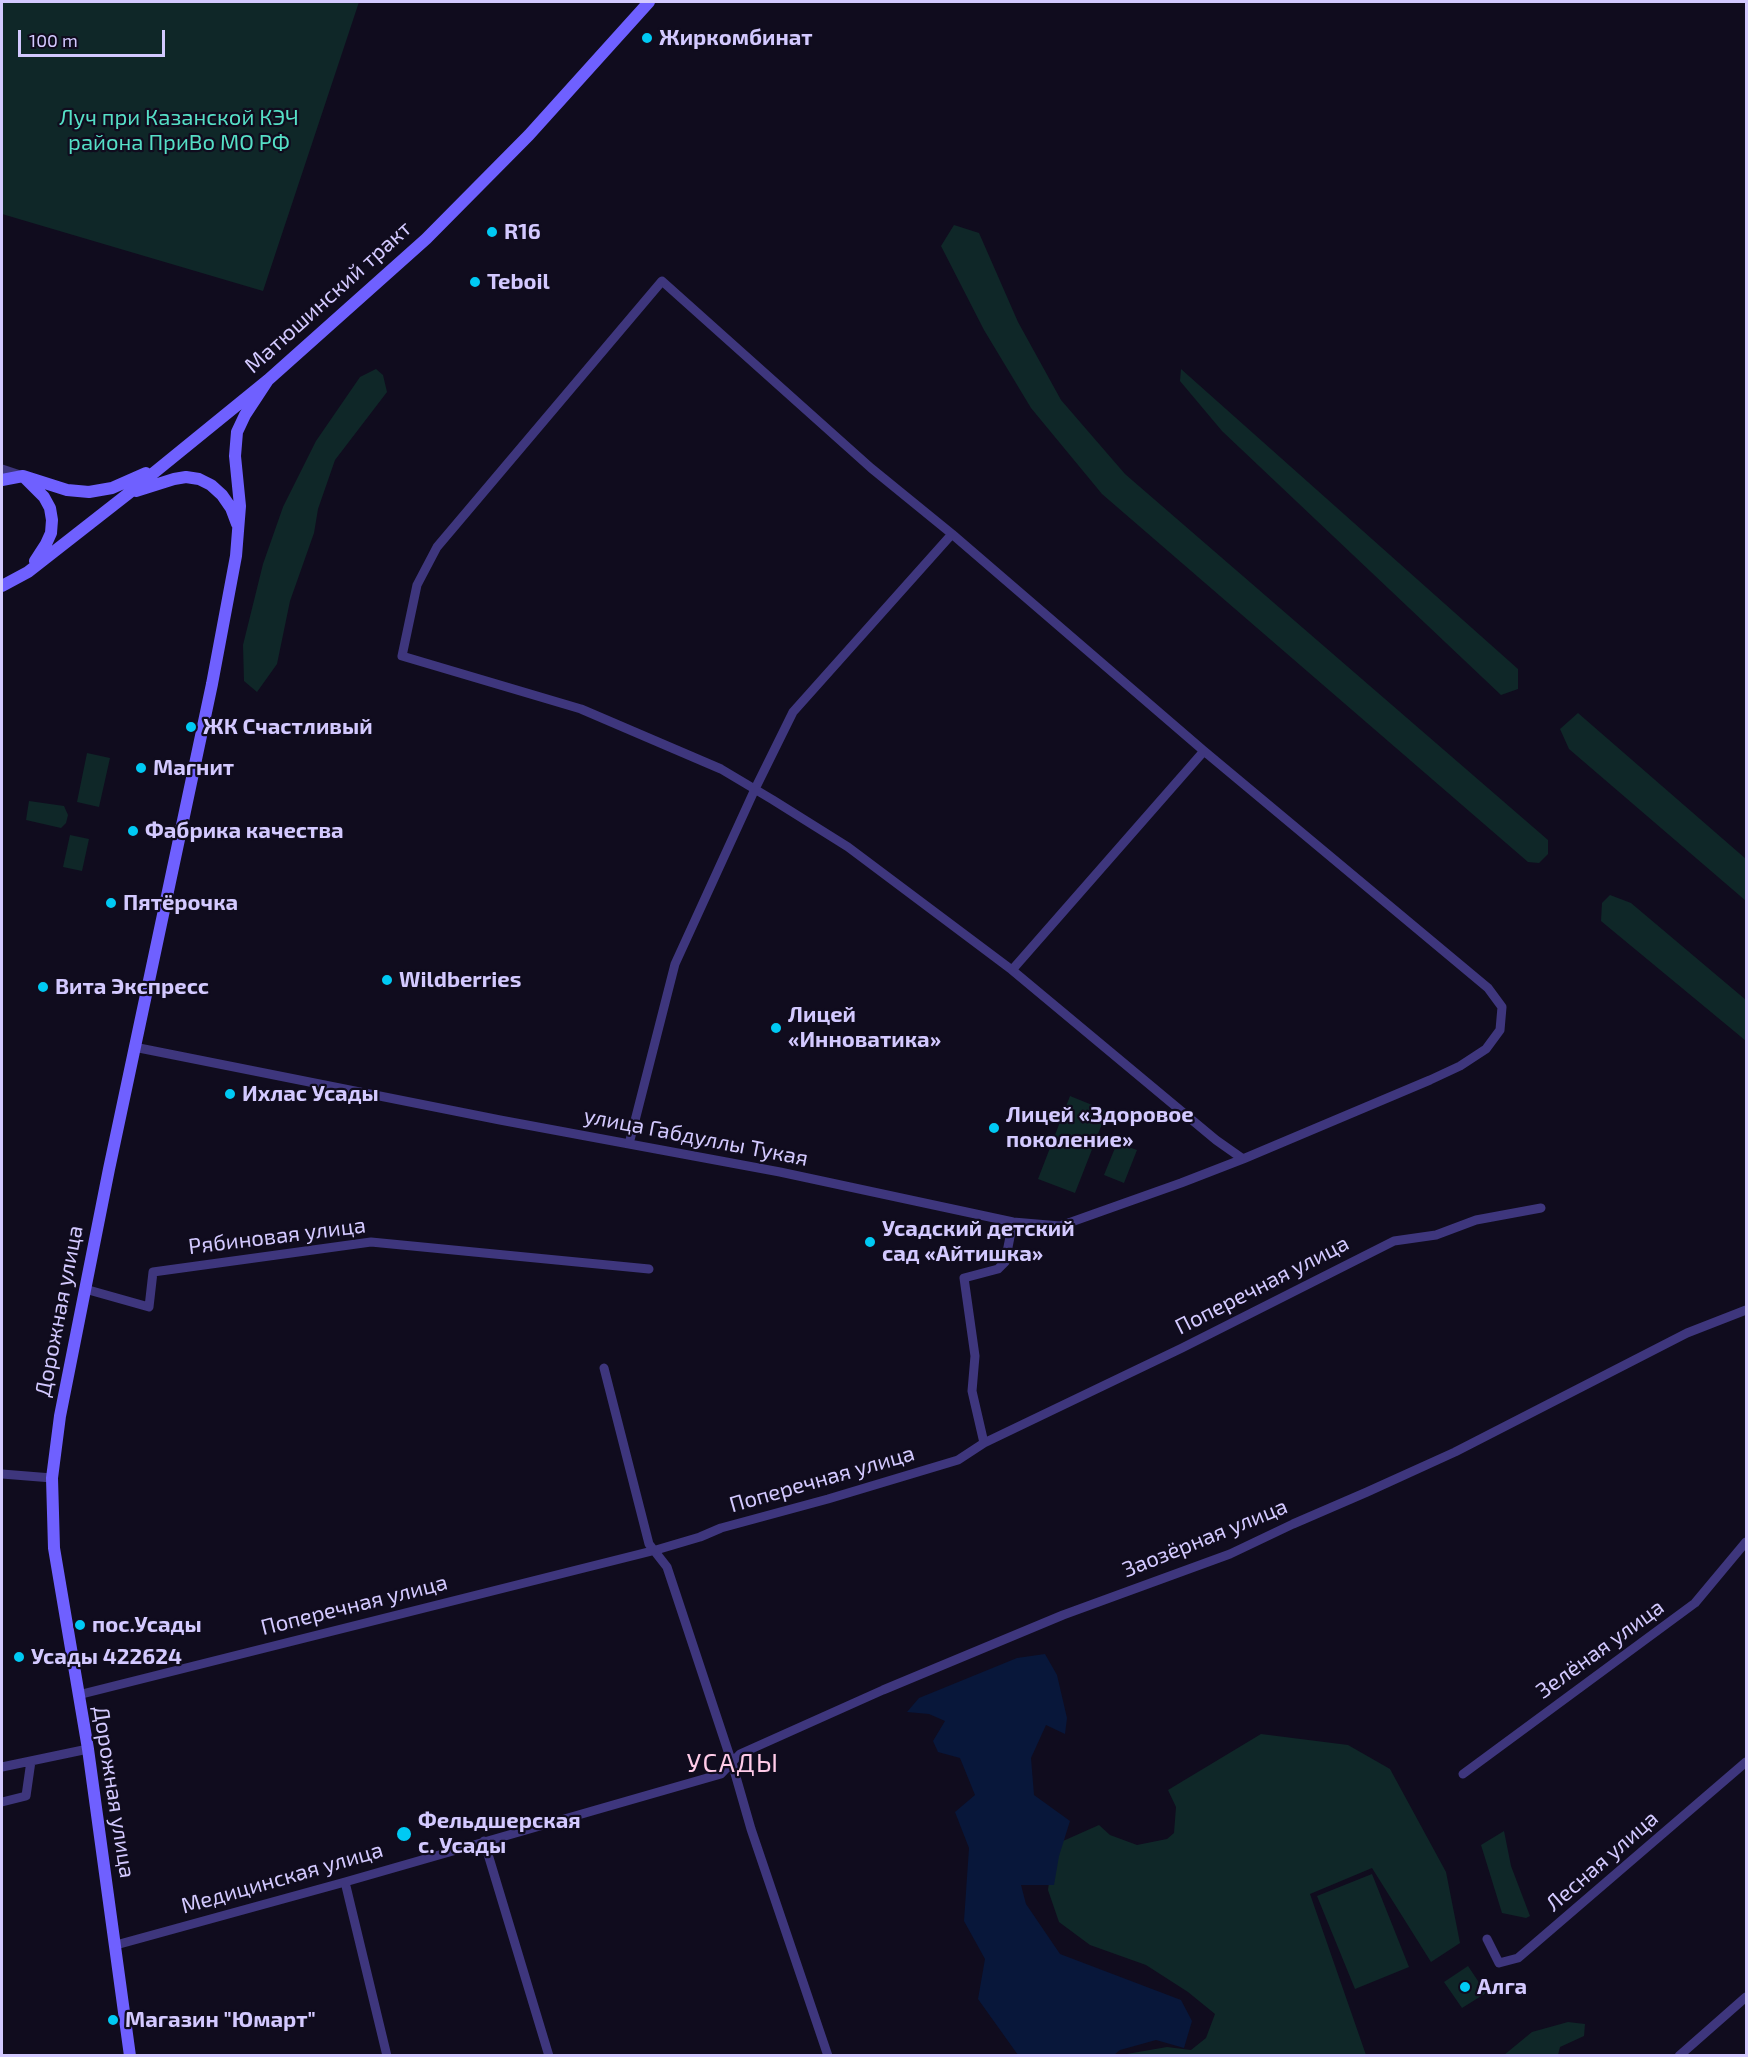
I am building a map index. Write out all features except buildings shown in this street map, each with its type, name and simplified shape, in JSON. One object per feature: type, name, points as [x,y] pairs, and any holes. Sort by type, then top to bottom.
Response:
[{"type":"street","name":"Матюшинский тракт","points":[[2,586],[28,572],[268,380],[426,239],[489,177],[649,2]]},
{"type":"street","name":"улица Габдуллы Тукая","points":[[134,1047],[791,1174],[1013,1222],[1060,1226],[1244,1159],[1460,1066],[1486,1049],[1500,1030],[1502,1007],[1488,988],[1204,751],[952,534],[870,468],[663,281],[437,547],[417,585],[402,656],[581,709],[721,769],[754,789]]},
{"type":"street","name":"Дорожная улица","points":[[130,2055],[88,1749],[54,1548],[52,1478],[60,1416],[85,1289],[212,684],[236,556],[240,506],[235,456],[237,432],[245,415],[268,380]]},
{"type":"street","points":[[2,469],[67,490],[89,492],[112,488],[161,467]]},
{"type":"street","points":[[2,480],[23,476]]},
{"type":"street","points":[[23,476],[44,497],[50,508],[52,520],[51,533],[46,544],[28,572]]},
{"type":"street","points":[[129,493],[174,479],[186,477],[199,479],[211,484],[222,495],[231,508],[238,525]]},
{"type":"street","points":[[629,1144],[675,964],[754,789],[793,712],[952,534]]},
{"type":"street","points":[[1012,970],[1204,751]]},
{"type":"street","points":[[754,789],[848,847],[1012,970],[1216,1140],[1244,1159]]},
{"type":"street","name":"Поперечная улица","points":[[78,1695],[656,1550],[721,1528],[958,1460],[984,1443],[1182,1348],[1394,1241],[1436,1235],[1476,1220],[1541,1208]]},
{"type":"street","points":[[984,1443],[972,1392],[975,1356],[964,1278],[998,1269],[1005,1262],[1013,1222]]},
{"type":"street","name":"Рябиновая улица","points":[[85,1289],[148,1307],[153,1272],[371,1242],[649,1269]]},
{"type":"street","name":"Заозёрная улица","points":[[732,1763],[740,1755],[883,1690],[1063,1615],[1230,1554],[1455,1452],[1687,1333],[1746,1310]]},
{"type":"street","points":[[604,1368],[650,1544],[667,1567],[732,1763],[751,1829],[828,2055]]},
{"type":"street","points":[[2,1474],[52,1478]]},
{"type":"street","name":"Зелёная улица","points":[[1463,1774],[1695,1603],[1746,1542]]},
{"type":"street","points":[[2,1767],[88,1749]]},
{"type":"street","points":[[2,1802],[26,1796],[31,1761]]},
{"type":"street","name":"Лесная улица","points":[[1488,1939],[1499,1963],[1518,1958],[1746,1762]]},
{"type":"street","name":"Медицинская улица","points":[[116,1944],[345,1882],[721,1774],[732,1763]]},
{"type":"street","points":[[484,1841],[549,2055]]},
{"type":"street","points":[[345,1882],[387,2055]]},
{"type":"street","points":[[1679,2055],[1746,1996]]},
{"type":"green space","name":"Луч при Казанской КЭЧ района ПриВо МО РФ","points":[[2,2],[359,2],[263,291],[2,214]]},
{"type":"green space","points":[[954,225],[979,233],[1018,322],[1061,400],[1125,474],[1548,840],[1548,854],[1539,863],[1528,862],[1102,494],[1031,408],[984,330],[941,246]]},
{"type":"green space","points":[[376,369],[383,375],[387,392],[335,460],[318,509],[314,533],[290,601],[277,664],[257,692],[244,681],[243,645],[263,564],[283,507],[316,441],[360,377]]},
{"type":"green space","points":[[1181,369],[1518,669],[1518,689],[1501,695],[1222,431],[1180,381]]},
{"type":"green space","points":[[1578,713],[1746,859],[1746,901],[1569,749],[1560,729]]},
{"type":"green space","points":[[87,753],[110,758],[99,807],[77,802]]},
{"type":"green space","points":[[29,801],[64,806],[68,815],[66,823],[61,828],[26,820]]},
{"type":"green space","points":[[70,835],[89,839],[82,871],[63,867]]},
{"type":"green space","points":[[1610,895],[1631,903],[1746,1000],[1746,1041],[1601,921],[1602,903]]},
{"type":"green space","points":[[1070,1096],[1107,1111],[1075,1193],[1038,1179]]},
{"type":"green space","points":[[1117,1143],[1137,1150],[1124,1183],[1104,1175]]},
{"type":"green space","points":[[1261,1734],[1348,1745],[1390,1769],[1446,1872],[1460,1943],[1431,1962],[1372,1868],[1310,1894],[1366,2055],[1121,2055],[1167,2047],[1191,2050],[1206,2038],[1215,2014],[1188,1992],[1146,1965],[1090,1945],[1059,1922],[1048,1890],[1054,1845],[1099,1825],[1110,1835],[1137,1845],[1167,1839],[1174,1833],[1176,1807],[1168,1790]]},
{"type":"green space","points":[[1504,1831],[1511,1866],[1530,1916],[1526,1918],[1502,1913],[1481,1845]]},
{"type":"green space","points":[[1372,1874],[1409,1967],[1355,1989],[1317,1896]]},
{"type":"green space","name":"Алга","points":[[1468,1966],[1486,1993],[1462,2008],[1444,1982]]},
{"type":"green space","points":[[1568,2022],[1585,2024],[1584,2036],[1560,2047],[1558,2055],[1504,2055],[1532,2032]]},
{"type":"water","points":[[1045,1654],[1057,1675],[1067,1718],[1065,1734],[1046,1725],[1031,1758],[1034,1795],[1070,1821],[1059,1856],[1054,1885],[1021,1885],[1026,1904],[1060,1954],[1181,2000],[1192,2021],[1184,2048],[1156,2040],[1120,2050],[1114,2055],[1018,2055],[978,1999],[985,1959],[964,1921],[969,1848],[955,1812],[975,1795],[960,1758],[938,1752],[933,1741],[945,1721],[929,1714],[907,1712],[919,1698],[1017,1658]]},
{"type":"place","name":"Жиркомбинат","points":[[647,38]]},
{"type":"place","name":"R16","points":[[492,232]]},
{"type":"place","name":"Teboil","points":[[475,282]]},
{"type":"place","name":"ЖК Счастливый","points":[[191,727]]},
{"type":"place","name":"Магнит","points":[[141,768]]},
{"type":"place","name":"Фабрика качества","points":[[133,831]]},
{"type":"place","name":"Пятёрочка","points":[[111,903]]},
{"type":"place","name":"Wildberries","points":[[387,980]]},
{"type":"place","name":"Вита Экспресс","points":[[43,987]]},
{"type":"place","name":"Лицей «Инноватика»","points":[[776,1028]]},
{"type":"place","name":"Ихлас Усады","points":[[230,1094]]},
{"type":"place","name":"Лицей «Здоровое поколение»","points":[[994,1128]]},
{"type":"place","name":"Усадский детский сад «Айтишка»","points":[[870,1242]]},
{"type":"place","name":"пос.Усады","points":[[80,1625]]},
{"type":"place","name":"Усады 422624","points":[[19,1657]]},
{"type":"place","name":"Фельдшерская с. Усады","points":[[404,1834]]},
{"type":"place","name":"Алга","points":[[1465,1987]]},
{"type":"place","name":"Магазин \"Юмарт\"","points":[[113,2020]]},
{"type":"district","name":"УСАДЫ","points":[[733,1763]]}]
